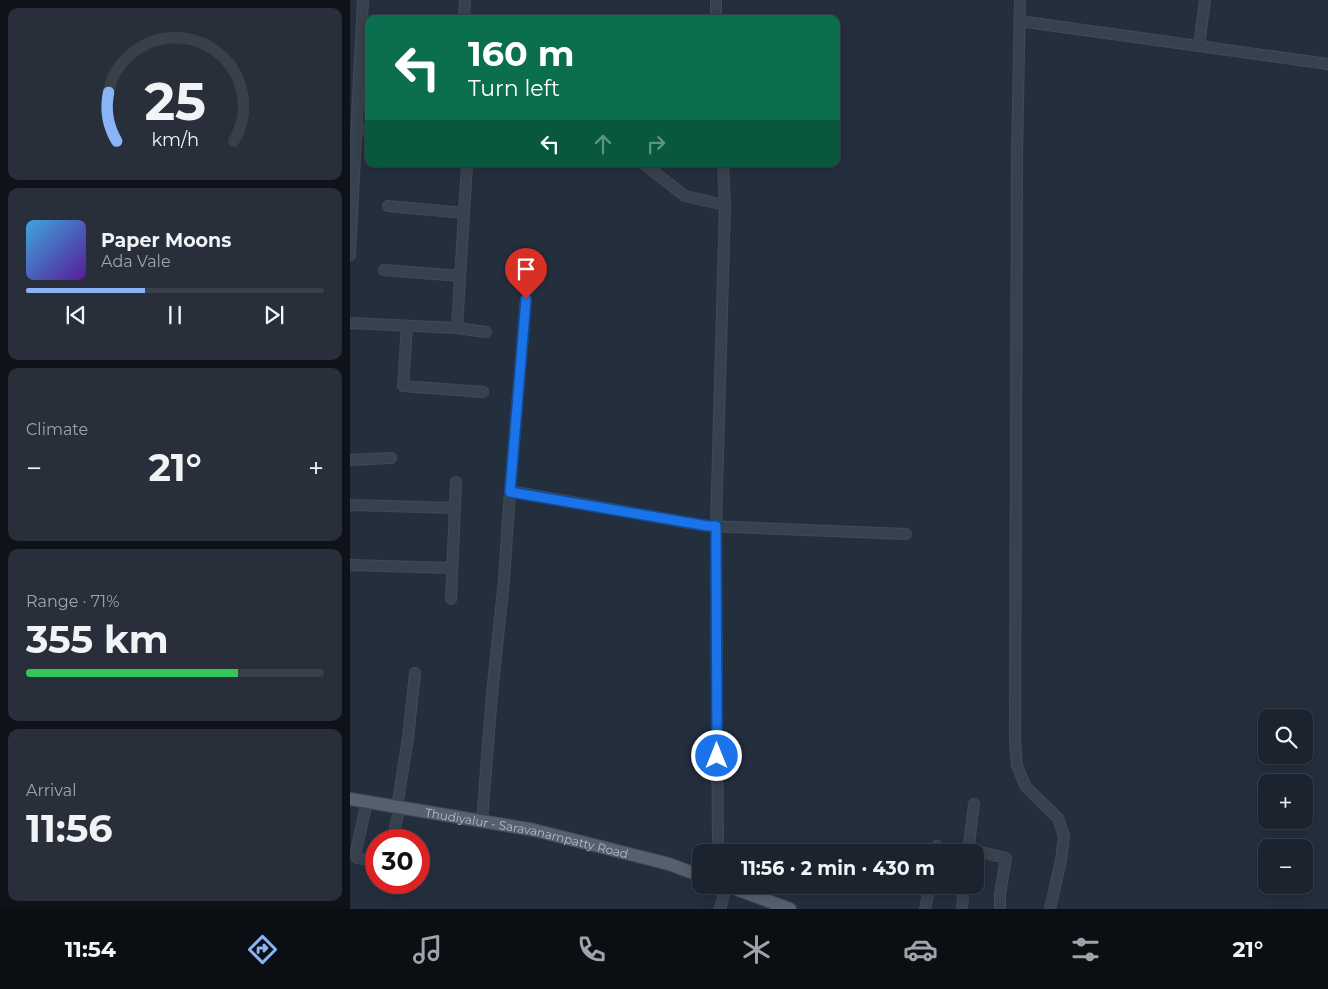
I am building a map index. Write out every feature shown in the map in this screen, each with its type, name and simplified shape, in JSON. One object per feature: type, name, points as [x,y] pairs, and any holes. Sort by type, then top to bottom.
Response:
[{"type":"main road","name":"Thudiyalur - Saravanampatty Road","points":[[350,799],[544,832],[669,864],[692,873]]},
{"type":"main road","points":[[750,894],[790,909]]},
{"type":"street","points":[[350,255],[353,132],[363,0]]},
{"type":"street","points":[[464,15],[465,0]]},
{"type":"street","points":[[716,0],[716,15]]},
{"type":"street","points":[[1020,0],[1016,176],[1015,741],[1017,766],[1026,787],[1058,818],[1064,836],[1061,860],[1050,909]]},
{"type":"street","points":[[1200,46],[1205,0]]},
{"type":"street","points":[[1019,21],[1328,64]]},
{"type":"street","points":[[457,328],[467,167]]},
{"type":"street","points":[[648,167],[685,196],[726,205]]},
{"type":"street","points":[[718,844],[716,526],[726,205],[724,167]]},
{"type":"street","points":[[388,206],[464,213]]},
{"type":"street","points":[[384,270],[460,276]]},
{"type":"street","points":[[482,821],[492,694],[504,580],[526,299]]},
{"type":"street","points":[[350,322],[457,328],[486,332]]},
{"type":"street","points":[[407,326],[403,386],[483,392]]},
{"type":"street","points":[[350,460],[392,458]]},
{"type":"street","points":[[450,599],[456,482]]},
{"type":"street","points":[[510,492],[708,526],[906,534]]},
{"type":"street","points":[[350,505],[455,508]]},
{"type":"street","points":[[350,565],[452,568]]},
{"type":"street","points":[[394,829],[408,738],[414,674]]},
{"type":"street","points":[[365,860],[357,858],[355,855],[366,802]]},
{"type":"street","points":[[969,844],[974,804]]},
{"type":"street","points":[[984,854],[1006,858],[1000,894],[1000,909]]},
{"type":"street","points":[[720,909],[724,894]]},
{"type":"street","points":[[925,909],[928,894]]},
{"type":"street","points":[[962,909],[963,894]]},
{"type":"route","points":[[526,299],[510,492],[716,526],[717,756]]}]
